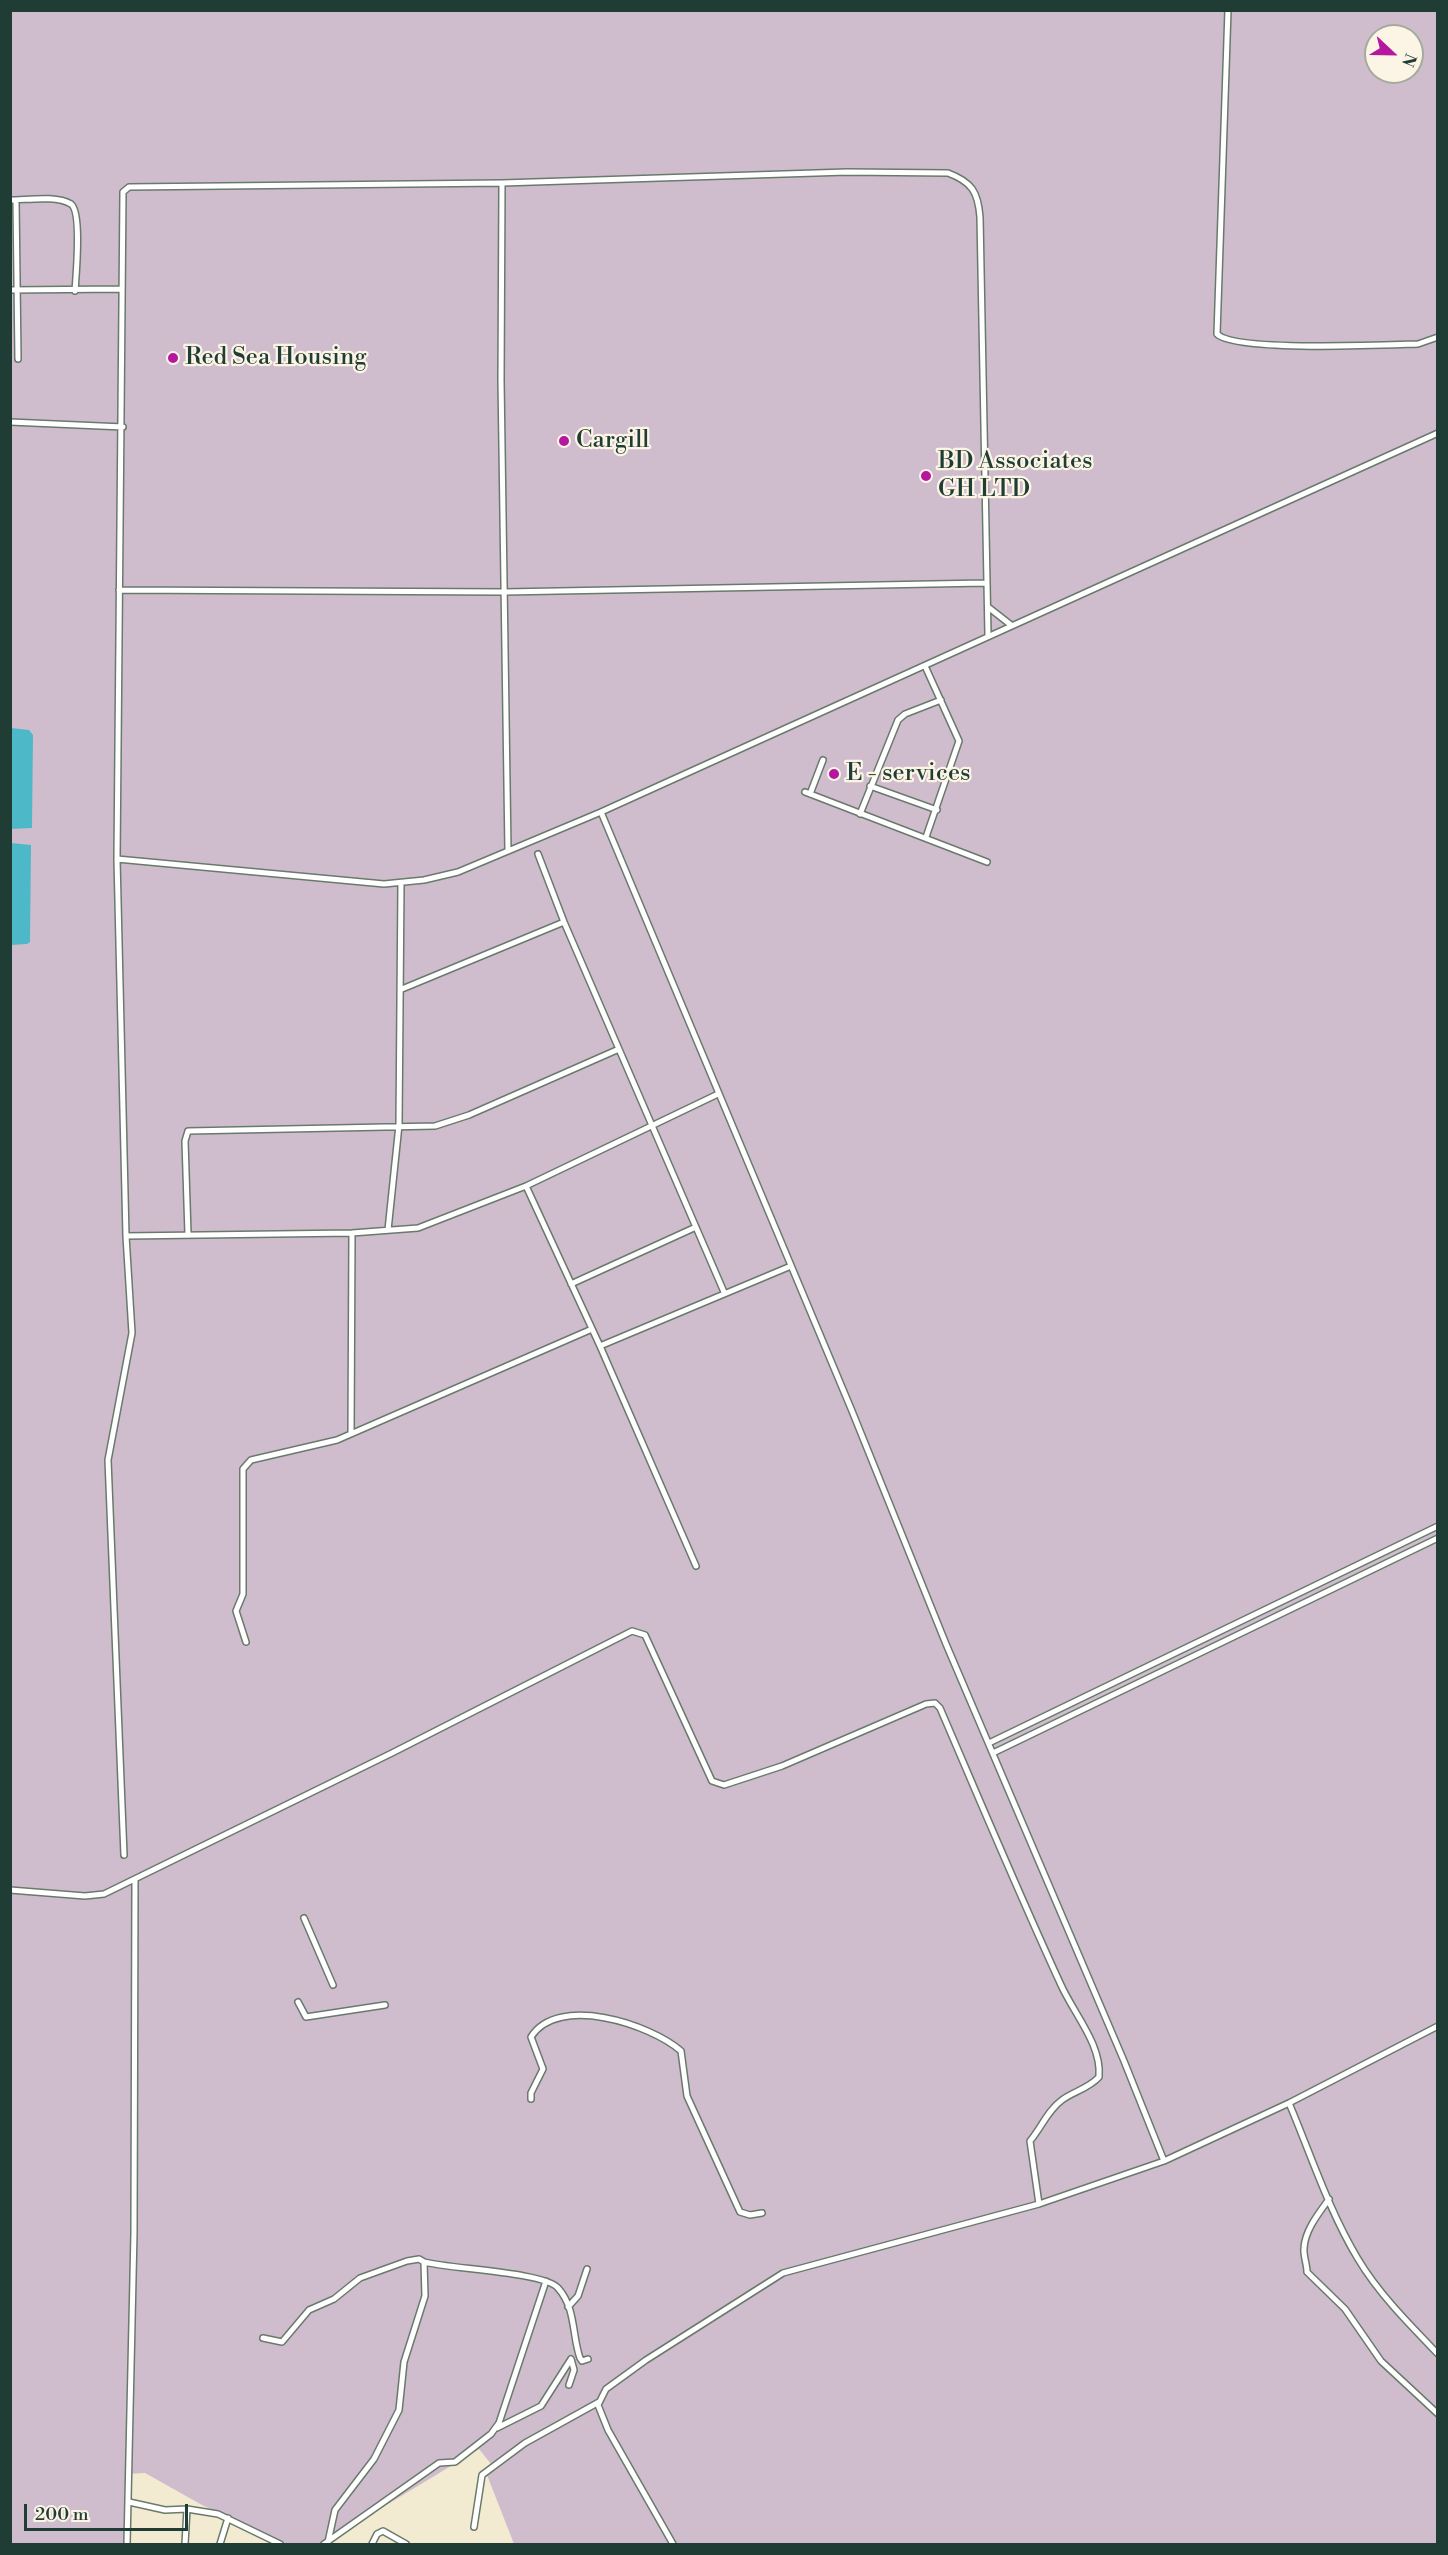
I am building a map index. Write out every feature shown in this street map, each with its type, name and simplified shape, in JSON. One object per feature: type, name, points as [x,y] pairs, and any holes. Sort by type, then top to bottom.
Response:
[{"type":"street","points":[[1228,10],[1217,334],[1227,340],[1274,345],[1418,344],[1437,337]]},
{"type":"street","points":[[124,1855],[108,1460],[132,1333],[126,1236],[117,858],[123,427],[123,192],[129,187],[502,183],[847,172],[948,173],[962,178],[979,198],[981,217],[988,635]]},
{"type":"street","points":[[502,183],[508,851]]},
{"type":"street","points":[[18,359],[16,312],[18,291],[13,200],[60,201],[72,205],[76,212],[75,291]]},
{"type":"street","points":[[10,290],[122,289]]},
{"type":"street","points":[[10,422],[123,427]]},
{"type":"street","points":[[117,858],[384,884],[458,872],[601,812],[1437,433]]},
{"type":"street","points":[[119,590],[505,592],[732,585],[986,583]]},
{"type":"street","points":[[988,607],[1011,625]]},
{"type":"street","points":[[925,666],[959,741],[926,837]]},
{"type":"street","points":[[860,814],[898,720],[905,714],[942,700]]},
{"type":"street","points":[[823,760],[808,793],[987,862]]},
{"type":"street","points":[[870,786],[937,810]]},
{"type":"street","points":[[601,812],[1164,2161]]},
{"type":"street","points":[[538,854],[564,922],[724,1292]]},
{"type":"street","points":[[388,1230],[399,1125],[402,989],[401,883]]},
{"type":"street","points":[[402,989],[564,922]]},
{"type":"street","points":[[188,1234],[185,1141],[188,1131],[435,1126],[469,1115],[619,1049]]},
{"type":"street","points":[[126,1236],[352,1233],[418,1228],[526,1186],[718,1094]]},
{"type":"street","points":[[526,1186],[600,1346],[696,1566]]},
{"type":"street","points":[[572,1284],[696,1227]]},
{"type":"street","points":[[351,1434],[352,1233]]},
{"type":"street","points":[[600,1346],[724,1292],[791,1266]]},
{"type":"street","points":[[246,1642],[236,1611],[243,1594],[243,1469],[246,1464],[251,1460],[294,1451],[351,1434],[592,1329]]},
{"type":"street","points":[[989,1743],[1437,1526]]},
{"type":"street","points":[[993,1753],[1437,1538]]},
{"type":"street","points":[[10,1890],[92,1896],[135,1881],[215,1838],[402,1748],[632,1631],[645,1635],[712,1781],[717,1784],[724,1785],[782,1766],[926,1704],[935,1703],[940,1708],[1011,1874],[1099,2062],[1099,2077],[1092,2085],[1063,2099],[1049,2113],[1043,2126],[1030,2141],[1039,2204]]},
{"type":"street","points":[[127,2544],[134,2233],[135,1881]]},
{"type":"street","points":[[304,1918],[333,1985]]},
{"type":"street","points":[[298,2002],[306,2017],[385,2005]]},
{"type":"street","points":[[531,2099],[531,2093],[543,2069],[531,2037],[542,2026],[576,2015],[639,2026],[681,2051],[687,2096],[740,2212],[750,2215],[762,2213]]},
{"type":"street","points":[[474,2527],[482,2475],[525,2443],[599,2402],[606,2389],[646,2360],[783,2273],[1039,2204],[1164,2161],[1289,2103],[1437,2026]]},
{"type":"street","points":[[1289,2103],[1329,2199],[1368,2273],[1394,2307],[1437,2354]]},
{"type":"street","points":[[1329,2199],[1305,2240],[1303,2251],[1306,2259],[1306,2272],[1345,2309],[1381,2361],[1437,2414]]},
{"type":"street","points":[[263,2338],[282,2342],[309,2310],[334,2299],[360,2277],[406,2261],[419,2259],[446,2268],[504,2273],[546,2281],[558,2288],[574,2324],[580,2358],[582,2361],[588,2359]]},
{"type":"street","points":[[326,2543],[335,2510],[374,2459],[399,2410],[405,2362],[425,2296],[424,2262]]},
{"type":"street","points":[[568,2307],[578,2296],[587,2269]]},
{"type":"street","points":[[326,2543],[439,2463],[455,2462],[476,2448],[495,2429],[504,2412],[546,2281]]},
{"type":"street","points":[[495,2429],[541,2406],[571,2359],[573,2370],[569,2385]]},
{"type":"street","points":[[599,2402],[608,2430],[673,2544]]},
{"type":"street","points":[[129,2502],[165,2510],[187,2509],[228,2518],[280,2544]]},
{"type":"street","points":[[185,2544],[187,2509]]},
{"type":"street","points":[[220,2544],[228,2518]]},
{"type":"street","points":[[372,2544],[377,2534],[383,2530],[406,2544]]},
{"type":"shaded area","points":[[11,11],[1437,11],[1437,2544],[514,2544],[487,2475],[495,2469],[479,2449],[322,2544],[282,2544],[202,2505],[145,2473],[127,2474],[126,2544],[11,2544]]},
{"type":"water","points":[[11,728],[29,730],[33,735],[32,828],[11,829]]},
{"type":"water","points":[[11,843],[31,845],[30,942],[27,944],[11,945]]},
{"type":"place","name":"Red Sea Housing","points":[[173,358]]},
{"type":"place","name":"Cargill","points":[[564,441]]},
{"type":"place","name":"BD Associates GH LTD","points":[[926,476]]},
{"type":"place","name":"E - services","points":[[834,774]]}]
